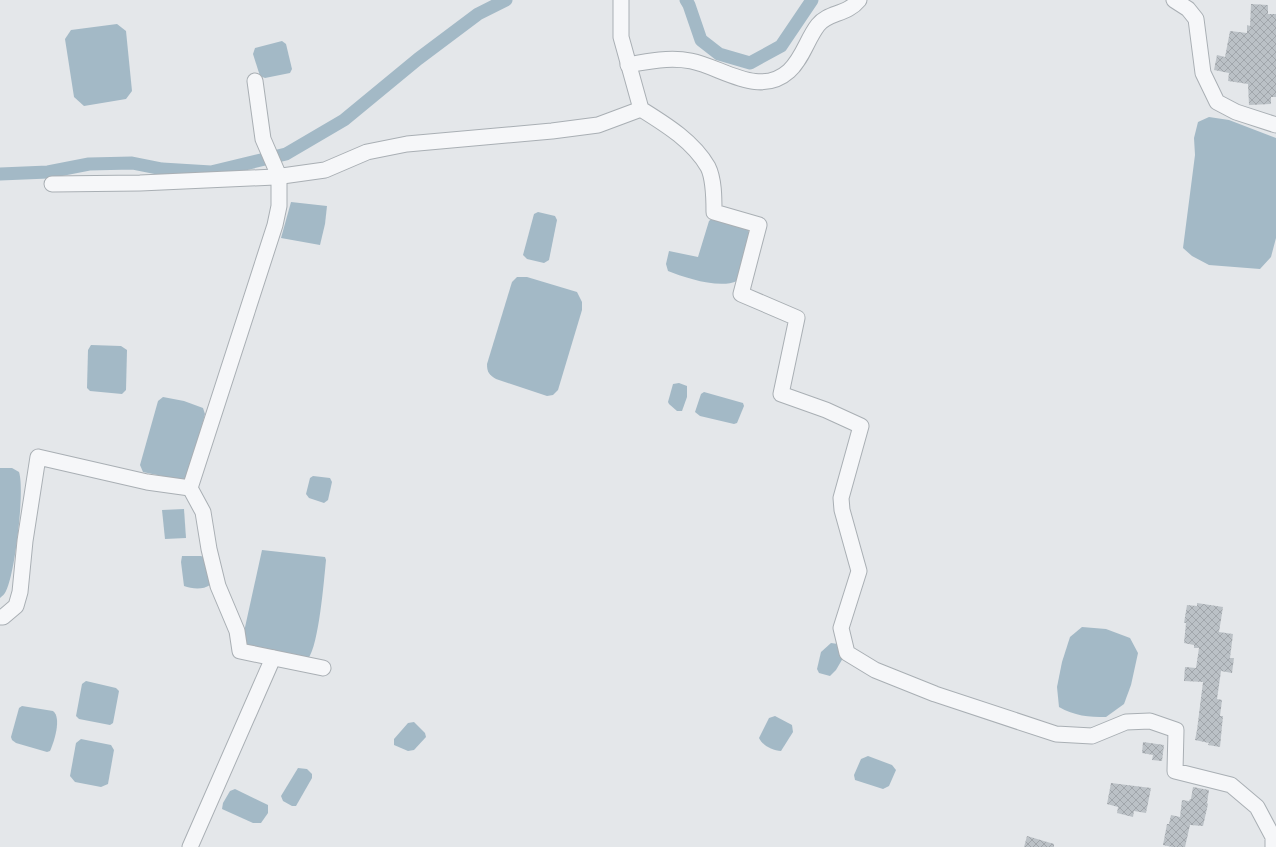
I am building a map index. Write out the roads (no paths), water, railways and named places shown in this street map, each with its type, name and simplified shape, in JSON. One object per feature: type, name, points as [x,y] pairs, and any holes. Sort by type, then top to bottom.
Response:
[{"type":"street","points":[[621,0],[621,37],[641,108],[665,124],[690,144],[708,168],[714,192],[714,212],[759,225],[741,294],[797,318],[781,394],[826,410],[861,426],[841,498],[842,510],[859,571],[841,628],[847,653],[876,670],[935,694],[1056,734],[1092,736],[1126,722],[1150,721],[1176,730],[1175,771],[1231,785],[1257,807],[1273,837],[1273,847]]},
{"type":"street","points":[[628,65],[653,60],[673,59],[693,62],[744,80],[766,81],[777,78],[789,71],[800,58],[818,24],[825,18],[846,11],[854,6],[859,0]]},
{"type":"street","points":[[1174,0],[1188,9],[1196,20],[1203,73],[1217,102],[1236,112],[1276,125]]},
{"type":"street","points":[[254,81],[263,139],[278,172],[279,206],[275,225],[190,488],[202,512],[218,586],[238,631],[240,651],[323,668]]},
{"type":"street","points":[[52,184],[140,183],[278,172],[326,170],[367,152],[407,144],[552,131],[598,125],[641,108]]},
{"type":"street","points":[[0,616],[3,617],[16,606],[20,592],[25,541],[38,456],[147,482],[190,488]]},
{"type":"street","points":[[190,847],[273,658]]},
{"type":"water","points":[[117,24],[126,31],[132,91],[126,99],[84,106],[74,97],[65,39],[71,30]]},
{"type":"water","points":[[282,41],[286,44],[292,69],[290,73],[265,78],[260,76],[253,54],[255,48]]},
{"type":"water","points":[[1209,117],[1229,120],[1276,138],[1276,238],[1271,257],[1260,269],[1209,265],[1192,256],[1183,248],[1195,155],[1194,138],[1198,122]]},
{"type":"water","points":[[291,202],[327,206],[325,224],[320,245],[281,238]]},
{"type":"water","points":[[538,212],[555,216],[557,220],[549,260],[544,263],[527,259],[523,255],[534,214]]},
{"type":"water","points":[[715,216],[747,227],[750,235],[737,281],[721,284],[702,282],[668,271],[666,264],[669,251],[698,257],[709,221]]},
{"type":"water","points":[[517,277],[527,277],[577,292],[582,302],[582,310],[558,390],[553,395],[547,396],[496,379],[490,375],[488,371],[487,364],[512,282]]},
{"type":"water","points":[[91,345],[121,346],[127,350],[126,390],[122,394],[90,391],[87,388],[88,350]]},
{"type":"water","points":[[679,383],[687,386],[687,397],[682,411],[677,411],[668,402],[673,384]]},
{"type":"water","points":[[704,392],[743,403],[744,406],[737,423],[734,424],[700,416],[695,412],[701,394]]},
{"type":"water","points":[[163,397],[184,401],[203,408],[205,414],[186,479],[176,479],[143,472],[140,465],[158,401]]},
{"type":"water","points":[[0,468],[12,468],[19,472],[21,496],[13,568],[6,591],[0,598]]},
{"type":"water","points":[[313,476],[330,478],[332,482],[328,500],[324,503],[309,498],[306,494],[310,478]]},
{"type":"water","points":[[184,509],[186,538],[165,539],[162,510]]},
{"type":"water","points":[[262,550],[325,557],[324,582],[318,627],[312,652],[308,659],[245,645],[242,641]]},
{"type":"water","points":[[182,556],[201,556],[205,558],[210,585],[204,588],[190,588],[184,586],[181,562]]},
{"type":"water","points":[[1082,627],[1106,629],[1130,638],[1138,653],[1131,685],[1124,704],[1106,717],[1082,715],[1059,707],[1057,687],[1062,662],[1070,637]]},
{"type":"water","points":[[831,643],[838,644],[843,658],[836,670],[830,676],[819,673],[817,669],[821,652]]},
{"type":"water","points":[[86,681],[116,688],[119,691],[113,723],[110,725],[79,719],[76,716],[82,684]]},
{"type":"water","points":[[22,706],[53,711],[56,714],[57,724],[50,751],[47,752],[16,743],[12,740],[11,737],[19,708]]},
{"type":"water","points":[[775,716],[792,725],[793,732],[781,751],[768,748],[759,738],[769,718]]},
{"type":"water","points":[[414,722],[425,733],[426,737],[414,750],[408,751],[394,745],[394,739],[408,723]]},
{"type":"water","points":[[81,739],[111,745],[114,750],[108,784],[101,787],[75,782],[70,776],[76,743]]},
{"type":"water","points":[[868,756],[892,765],[896,770],[889,786],[883,789],[855,780],[854,775],[861,759]]},
{"type":"water","points":[[298,768],[307,769],[312,774],[312,778],[296,806],[292,806],[283,801],[281,796]]},
{"type":"water","points":[[235,789],[268,805],[268,813],[261,823],[253,823],[222,809],[223,803],[230,791]]},
{"type":"waterway","points":[[0,174],[48,172],[89,164],[132,163],[162,169],[211,172],[286,154],[344,120],[418,59],[478,14],[506,0]]},
{"type":"waterway","points":[[686,0],[701,40],[719,54],[750,63],[781,46],[812,0]]}]
